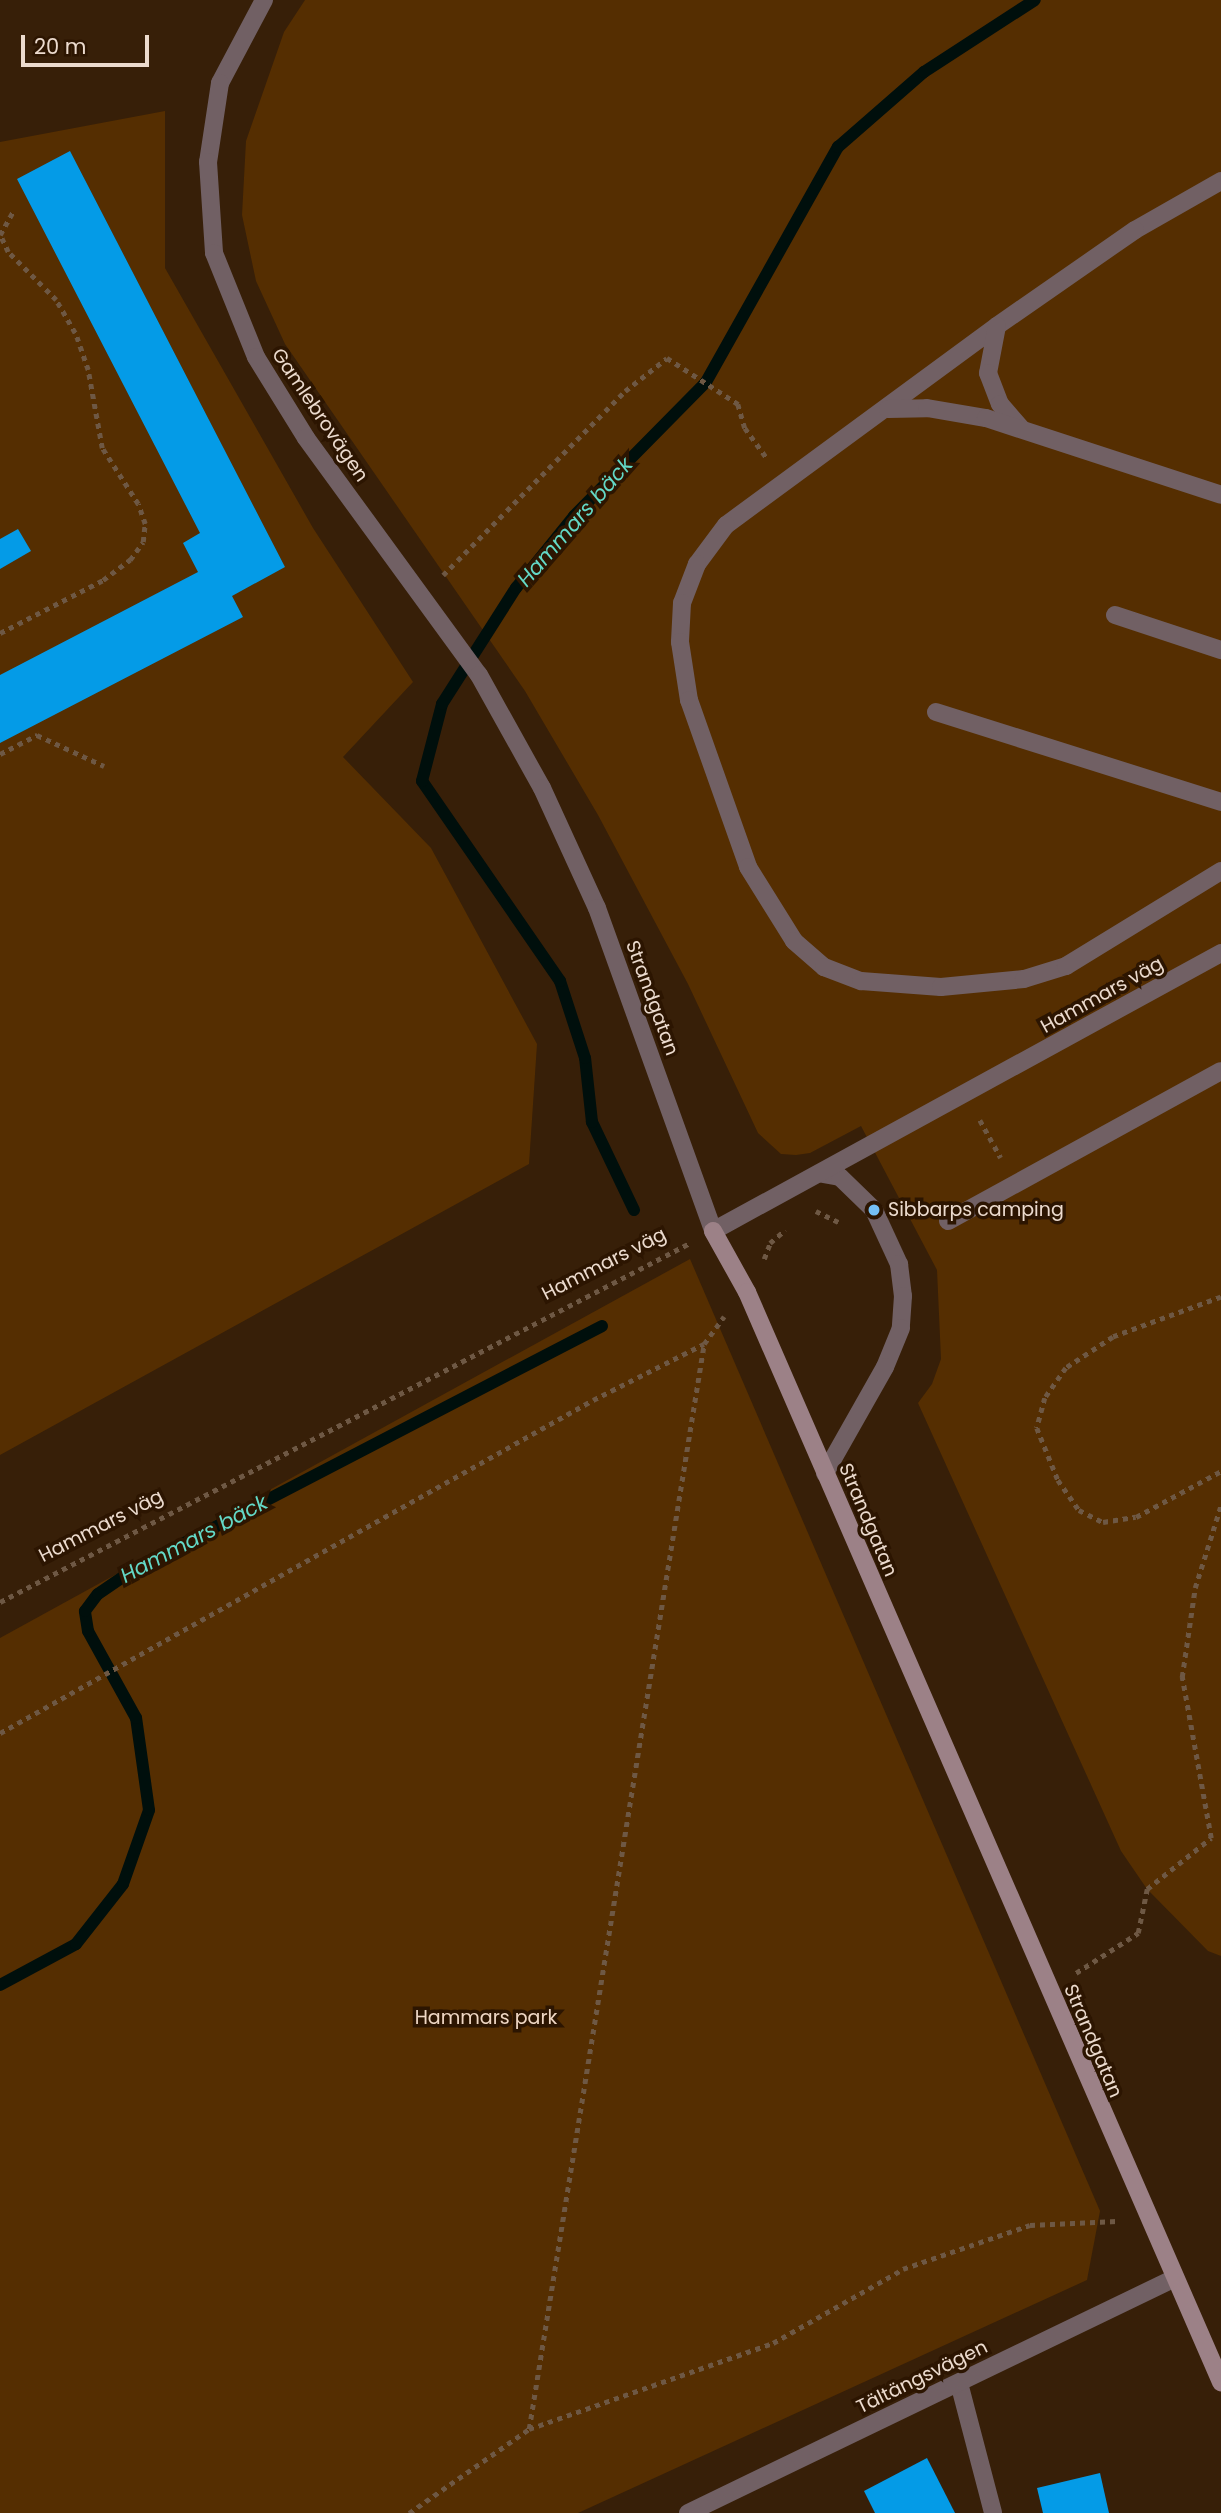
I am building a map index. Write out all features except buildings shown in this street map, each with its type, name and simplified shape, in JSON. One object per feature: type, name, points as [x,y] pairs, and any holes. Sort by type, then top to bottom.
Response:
[{"type":"street","name":"Gamlebrovägen","points":[[264,0],[220,83],[208,162],[215,253],[256,357],[306,438],[448,631]]},
{"type":"street","points":[[1221,181],[1135,230],[997,326],[888,409],[783,480],[726,525],[697,564],[682,603],[680,642],[689,701],[748,867],[794,941],[824,967],[861,981],[941,987],[1024,979],[1066,966],[1221,870]]},
{"type":"street","points":[[997,326],[988,373],[1000,404],[1021,428]]},
{"type":"street","points":[[888,409],[927,408],[1021,428],[1221,495]]},
{"type":"street","points":[[1115,615],[1221,650]]},
{"type":"street","name":"Strandgatan","points":[[448,631],[480,675],[542,788],[597,908],[713,1231],[747,1292],[1147,2220],[1221,2382]]},
{"type":"street","points":[[936,712],[1221,802]]},
{"type":"street","name":"Hammars väg","points":[[713,1231],[823,1174],[1221,953]]},
{"type":"street","points":[[948,1221],[1221,1071]]},
{"type":"street","points":[[823,1174],[840,1177],[867,1203],[889,1236],[899,1264],[901,1328],[885,1367],[825,1473]]},
{"type":"street","name":"Tältängsvägen","points":[[688,2513],[1175,2278]]},
{"type":"street","points":[[960,2382],[993,2513]]},
{"type":"path","points":[[0,633],[103,580],[131,560],[142,542],[145,524],[138,504],[102,448],[88,370],[75,333],[56,300],[8,252],[0,235],[14,210]]},
{"type":"path","points":[[422,596],[625,391],[667,358],[738,404],[745,428],[783,480]]},
{"type":"path","points":[[0,754],[37,734],[104,765]]},
{"type":"path","points":[[967,1095],[1015,1184]]},
{"type":"path","points":[[806,1215],[818,1210],[839,1223],[867,1203]]},
{"type":"path","points":[[529,2429],[704,1344],[732,1301],[763,1284],[759,1272],[769,1243],[795,1221]]},
{"type":"path","name":"Hammars väg","points":[[0,1602],[713,1231]]},
{"type":"path","points":[[1221,1297],[1114,1337],[1066,1368],[1045,1398],[1037,1428],[1065,1490],[1079,1510],[1103,1522],[1136,1517],[1221,1471]]},
{"type":"path","points":[[0,1733],[119,1663],[593,1400],[704,1344]]},
{"type":"path","points":[[1048,1991],[1138,1933],[1147,1889],[1211,1838],[1182,1677],[1195,1588],[1221,1505]]},
{"type":"path","points":[[409,2513],[529,2429],[773,2343],[903,2269],[1030,2225],[1147,2220]]},
{"type":"green space","points":[[305,0],[1221,0],[1221,1956],[1208,1951],[1147,1889],[1121,1851],[918,1403],[932,1384],[941,1359],[937,1270],[861,1126],[810,1153],[796,1155],[781,1154],[758,1133],[688,984],[598,815],[525,691],[285,344],[256,281],[242,215],[246,141],[284,32]]},
{"type":"green space","points":[[165,111],[165,268],[313,528],[413,682],[343,757],[431,848],[537,1044],[529,1164],[0,1455],[0,142]]},
{"type":"green space","name":"Hammars park","points":[[690,1259],[1100,2211],[1087,2280],[578,2513],[0,2513],[0,1638]]},
{"type":"waterway","name":"Hammars bäck","points":[[634,1210],[592,1122],[585,1058],[560,981],[422,781],[442,704],[516,588],[574,516],[706,382],[838,147],[924,72],[1035,0]]},
{"type":"waterway","name":"Hammars bäck","points":[[0,1985],[76,1944],[123,1884],[149,1810],[136,1718],[88,1631],[85,1611],[98,1594],[136,1568],[602,1326]]},
{"type":"place","name":"Sibbarps camping","points":[[874,1210]]}]
